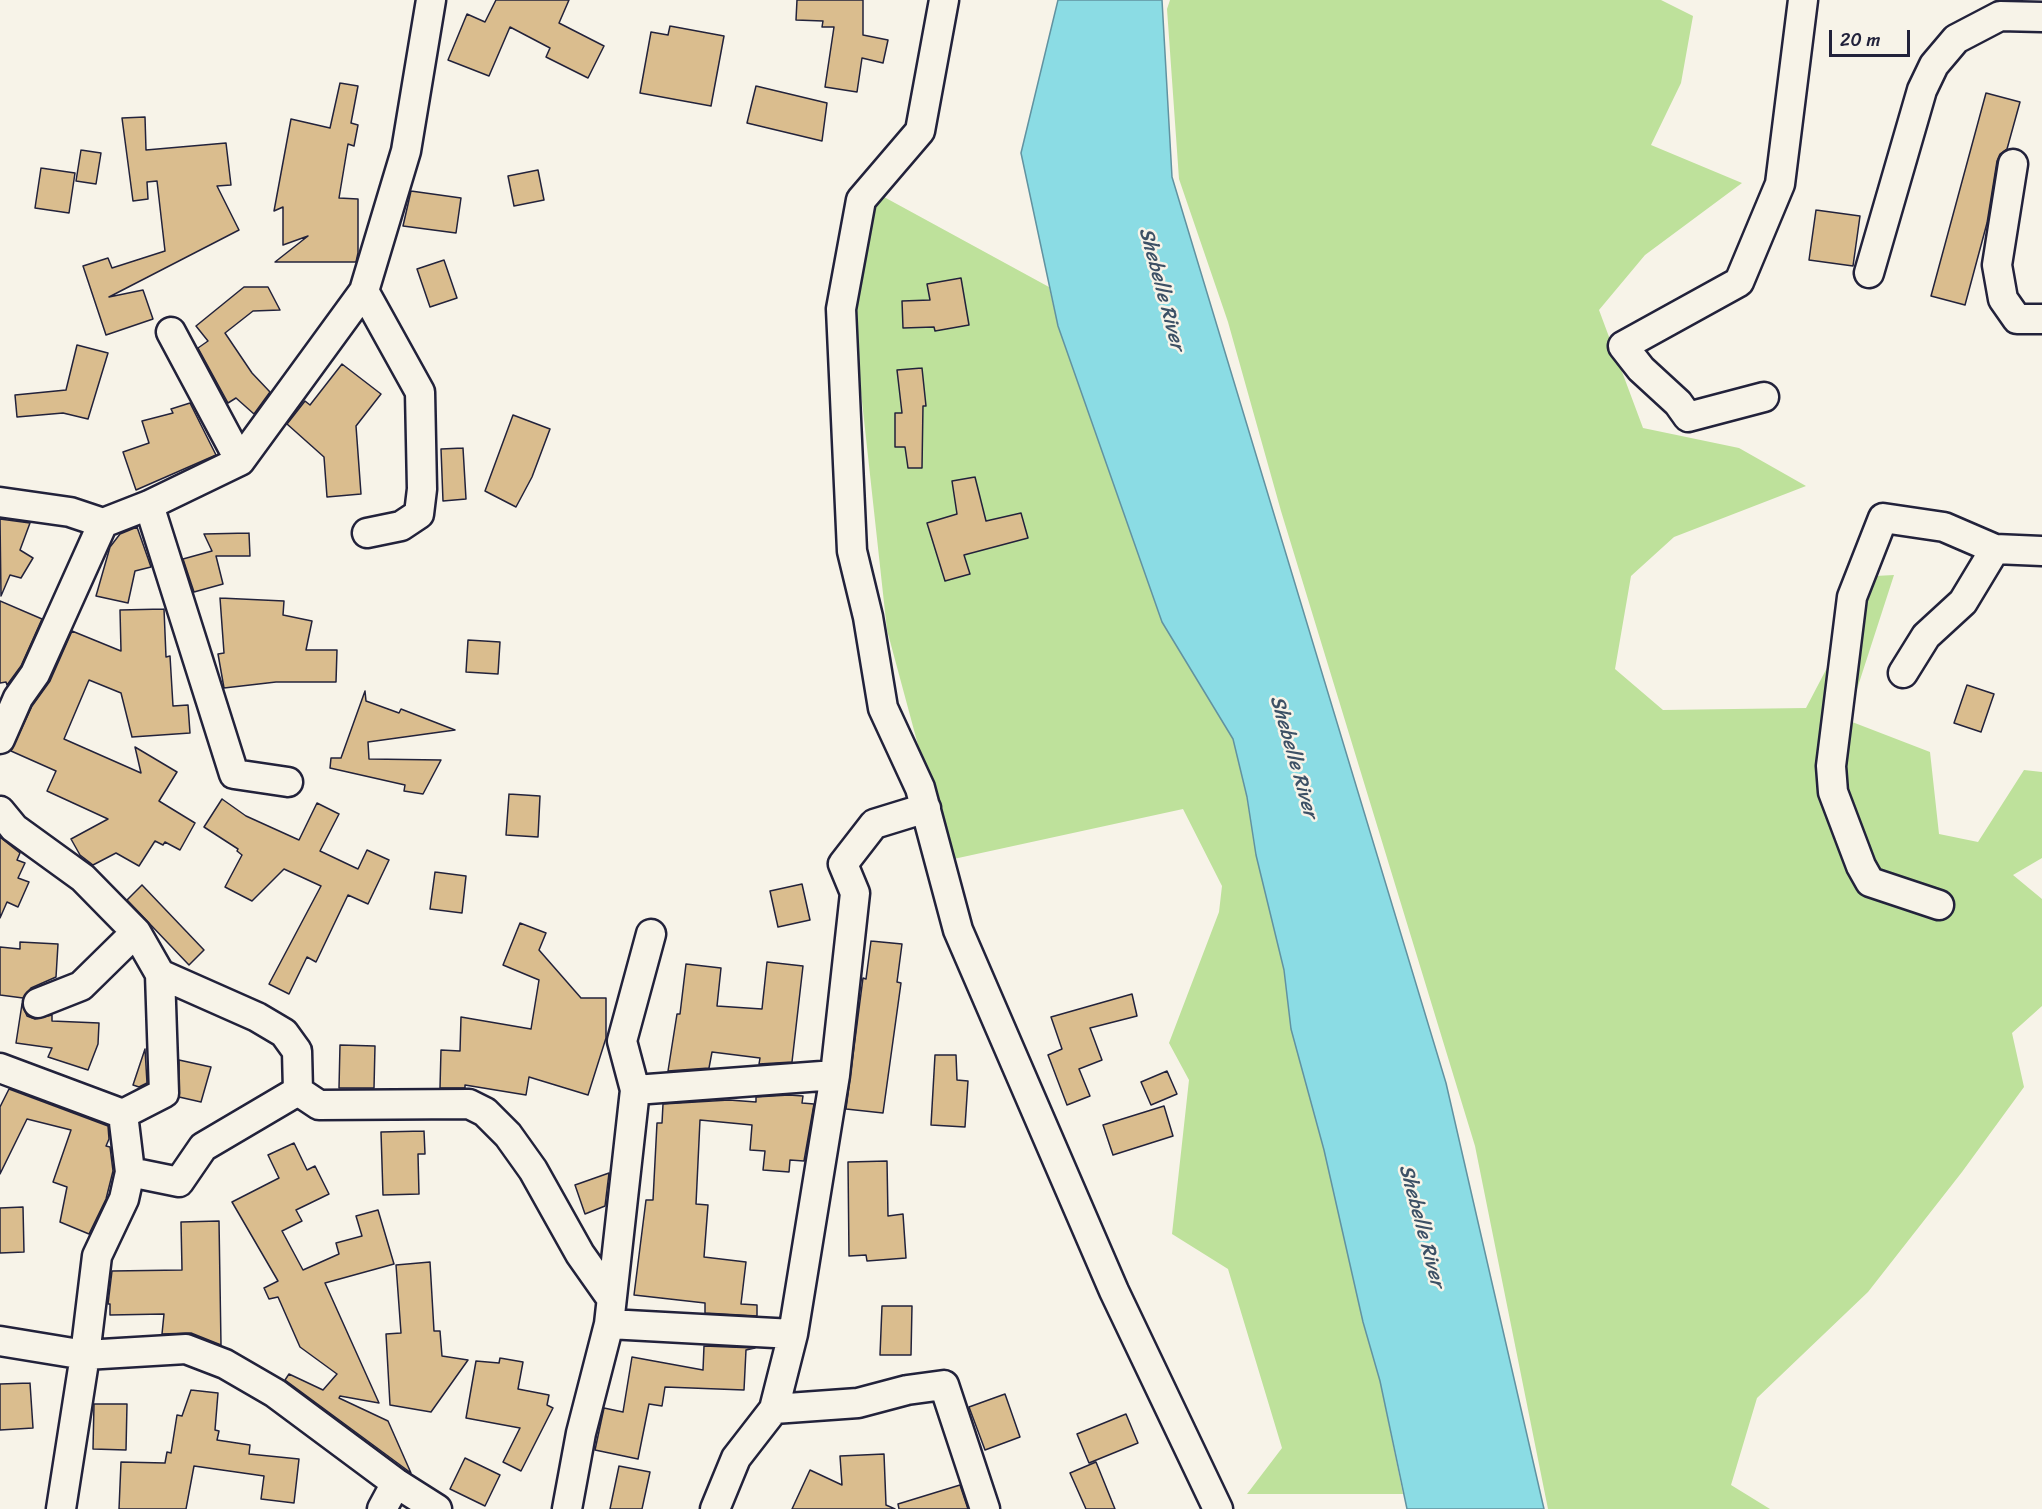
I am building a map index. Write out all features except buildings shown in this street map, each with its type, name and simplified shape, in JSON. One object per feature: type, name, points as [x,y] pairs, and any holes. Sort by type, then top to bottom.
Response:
[{"type":"street","points":[[0,502],[70,512],[103,523],[149,505],[240,461],[364,291],[406,151],[431,0]]},
{"type":"street","points":[[944,0],[920,131],[861,200],[841,309],[852,551],[868,617],[883,708],[920,788],[958,930],[1114,1291],[1218,1509]]},
{"type":"street","points":[[1764,397],[1688,417],[1641,369],[1623,346],[1739,282],[1780,184],[1803,0]]},
{"type":"street","points":[[1869,273],[1922,90],[1934,65],[1956,39],[2000,16],[2042,17]]},
{"type":"street","points":[[2013,164],[1997,265],[2003,299],[2017,318],[2042,320]]},
{"type":"street","points":[[364,291],[420,392],[422,489],[419,514],[401,526],[367,533]]},
{"type":"street","points":[[171,332],[240,461]]},
{"type":"street","points":[[149,505],[234,774],[288,782]]},
{"type":"street","points":[[1939,905],[1870,882],[1861,866],[1833,792],[1830,766],[1850,606],[1855,586],[1883,518],[1944,527],[1995,549],[2042,551]]},
{"type":"street","points":[[0,739],[9,698],[35,674],[103,523]]},
{"type":"street","points":[[1903,673],[1926,636],[1963,602],[1995,549]]},
{"type":"street","points":[[714,1509],[736,1458],[774,1409],[793,1334],[835,1075],[855,893],[843,864],[874,824],[926,808]]},
{"type":"street","points":[[0,811],[14,828],[83,878],[136,932],[160,974],[164,1094],[123,1114],[0,1068]]},
{"type":"street","points":[[38,1003],[81,986],[136,932]]},
{"type":"street","points":[[567,1509],[581,1433],[610,1311],[635,1090],[622,1041],[651,934]]},
{"type":"street","points":[[160,974],[257,1017],[284,1033],[297,1051],[298,1091]]},
{"type":"street","points":[[635,1090],[835,1075]]},
{"type":"street","points":[[130,1172],[179,1182],[203,1147],[298,1091]]},
{"type":"street","points":[[298,1091],[319,1105],[469,1104],[485,1112],[508,1135],[533,1170],[610,1311]]},
{"type":"street","points":[[61,1509],[85,1355],[97,1256],[124,1198],[130,1172],[123,1114]]},
{"type":"street","points":[[610,1311],[793,1334]]},
{"type":"street","points":[[0,1341],[85,1355],[186,1349],[225,1364],[275,1393],[396,1483],[437,1509]]},
{"type":"street","points":[[774,1409],[858,1403],[907,1390],[944,1385],[985,1509]]},
{"type":"street","points":[[382,1509],[396,1483]]},
{"type":"green space","points":[[1170,0],[1661,0],[1693,16],[1681,83],[1651,145],[1742,183],[1645,255],[1599,310],[1643,428],[1739,448],[1806,486],[1674,537],[1631,576],[1615,669],[1663,710],[1806,708],[1875,576],[1894,575],[1847,720],[1930,752],[1939,834],[1978,842],[2024,770],[2042,772],[2042,858],[2013,875],[2042,899],[2042,1006],[2012,1033],[2024,1087],[1962,1172],[1868,1292],[1757,1398],[1731,1485],[1770,1509],[1548,1509],[1475,1146],[1281,511],[1228,322],[1179,179],[1167,9]]},
{"type":"green space","points":[[884,197],[1049,287],[1058,326],[1162,622],[1233,739],[1247,798],[1256,855],[1284,970],[1291,1029],[1324,1150],[1363,1322],[1380,1381],[1403,1494],[1247,1494],[1282,1448],[1228,1269],[1172,1234],[1189,1080],[1169,1043],[1219,912],[1222,886],[1183,809],[949,860],[887,630],[851,301],[865,208]]},
{"type":"water","name":"Shebelle River","points":[[1058,0],[1162,0],[1172,177],[1446,1083],[1544,1509],[1407,1509],[1380,1381],[1363,1322],[1324,1150],[1291,1029],[1284,970],[1256,855],[1247,797],[1233,739],[1162,622],[1058,326],[1021,153]]}]
